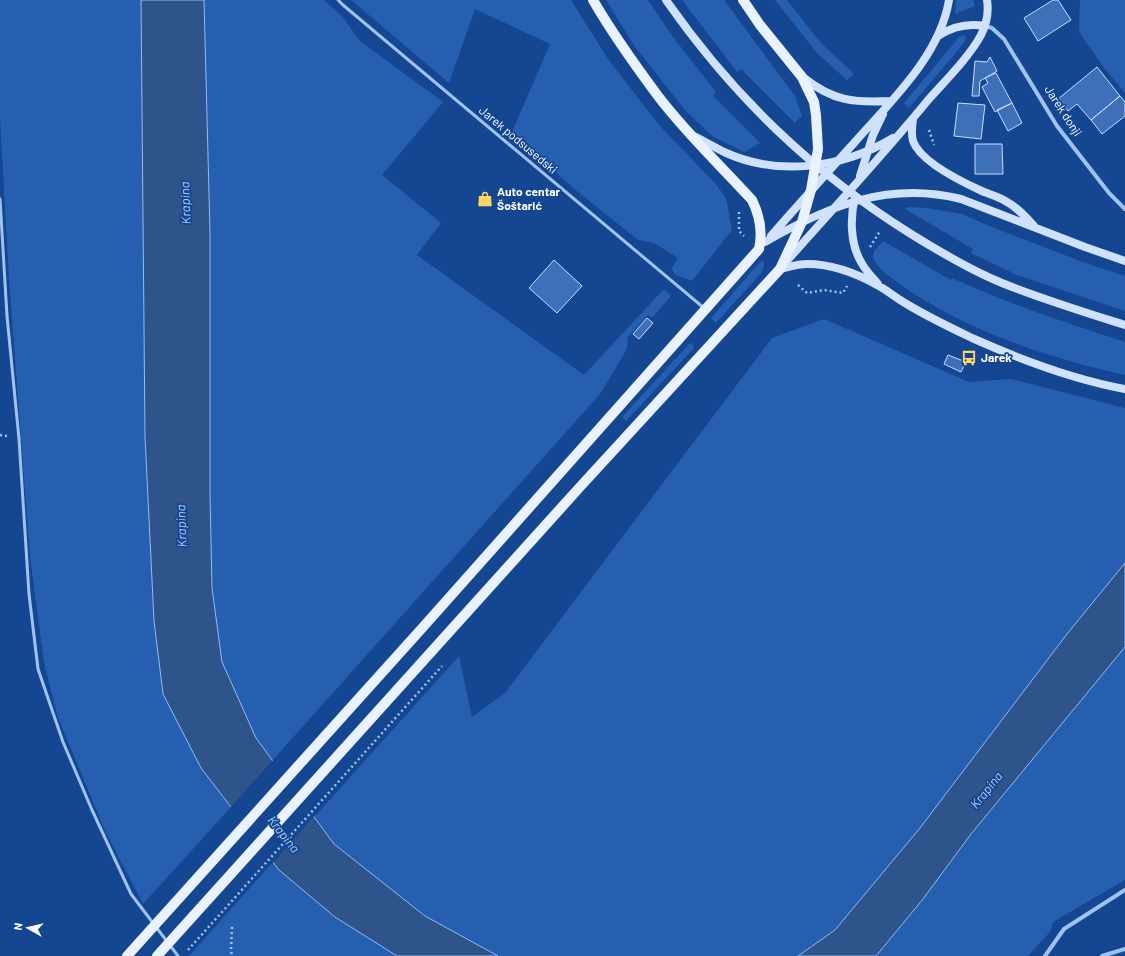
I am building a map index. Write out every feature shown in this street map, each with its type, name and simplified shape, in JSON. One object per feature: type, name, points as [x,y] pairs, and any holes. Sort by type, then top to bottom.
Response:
[{"type":"main road","points":[[593,0],[626,52],[658,96],[752,200],[760,221],[762,246]]},
{"type":"main road","points":[[666,0],[686,29],[760,115],[829,178],[898,226],[948,256],[1001,283],[1070,308],[1125,325]]},
{"type":"main road","points":[[743,0],[760,25],[802,77],[814,102],[816,115],[818,142],[811,190],[802,222],[780,269]]},
{"type":"main road","points":[[127,956],[424,626],[891,101],[922,63],[943,24],[949,0]]},
{"type":"main road","points":[[157,956],[442,639],[780,269],[913,119],[968,53],[980,36],[985,26],[987,0]]},
{"type":"main road","points":[[937,36],[950,28],[962,25],[974,24],[985,26]]},
{"type":"main road","points":[[802,77],[818,89],[845,100],[870,103],[891,101]]},
{"type":"main road","points":[[880,286],[860,261],[854,246],[852,230],[854,200],[873,134],[891,101]]},
{"type":"main road","points":[[913,119],[913,141],[918,151],[940,168],[960,180],[1006,201],[1017,208],[1036,228]]},
{"type":"main road","points":[[690,133],[723,152],[757,163],[785,167],[815,165],[838,160],[868,151],[899,134]]},
{"type":"main road","points":[[762,246],[802,222],[854,200],[882,195],[921,192],[961,199],[1125,261]]},
{"type":"main road","points":[[780,269],[807,264],[821,265],[852,273],[880,286],[922,313],[973,338],[1013,355],[1058,371],[1125,389]]},
{"type":"street","name":"Jarek donji","points":[[985,26],[992,28],[1004,39],[1057,126],[1109,193],[1125,209]]},
{"type":"street","points":[[1045,956],[1064,929],[1125,890]]},
{"type":"street","points":[[1102,956],[1125,949]]},
{"type":"lane","name":"Jarek podsusedski","points":[[338,0],[705,309]]},
{"type":"lane","points":[[0,199],[7,316],[19,439],[30,594],[38,669],[64,742],[92,810],[131,894],[178,956]]},
{"type":"path","points":[[929,130],[935,147],[934,149]]},
{"type":"path","points":[[738,210],[740,215],[740,231],[744,236]]},
{"type":"path","points":[[798,285],[807,293],[824,290],[843,293],[848,282]]},
{"type":"path","points":[[183,956],[444,664]]},
{"type":"path","points":[[232,926],[230,951],[232,956]]},
{"type":"shaded area","points":[[0,0],[141,0],[145,437],[154,621],[201,768],[231,807],[143,904],[106,833],[58,718],[44,663],[30,557],[9,279],[0,118]]},
{"type":"shaded area","points":[[204,0],[324,0],[342,16],[360,41],[443,102],[382,175],[441,223],[417,255],[584,375],[664,289],[671,296],[652,318],[648,315],[628,337],[627,349],[600,394],[272,761],[256,738],[222,662],[212,588],[210,494],[210,233]]},
{"type":"shaded area","points":[[351,0],[571,0],[608,59],[659,125],[715,183],[726,198],[732,230],[692,281],[676,275],[671,269],[678,258],[654,243],[638,240],[573,188],[512,132],[550,44],[475,9],[449,83]]},
{"type":"shaded area","points":[[606,0],[648,0],[673,37],[716,92],[713,96],[760,143],[744,152],[712,136],[684,109],[633,44]]},
{"type":"shaded area","points":[[682,0],[724,0],[795,96],[802,116],[795,123],[741,69],[737,72]]},
{"type":"shaded area","points":[[775,0],[787,0],[820,42],[854,74],[847,80],[817,53]]},
{"type":"shaded area","points":[[956,0],[973,0],[975,6],[955,14]]},
{"type":"shaded area","points":[[1080,0],[1125,0],[1125,93],[1104,68],[1079,32]]},
{"type":"shaded area","points":[[964,35],[966,37],[964,43],[909,108],[904,103],[959,37]]},
{"type":"shaded area","points":[[908,207],[926,208],[962,214],[1080,261],[1125,276],[1125,311],[1017,275],[971,253],[973,249],[905,209]]},
{"type":"shaded area","points":[[883,241],[951,280],[952,278],[1016,305],[1125,342],[1125,375],[1066,360],[1006,340],[949,314],[922,299],[886,274],[879,267],[874,259],[873,253]]},
{"type":"shaded area","points":[[764,261],[762,272],[716,323],[711,318],[760,262]]},
{"type":"shaded area","points":[[824,319],[969,382],[1011,379],[1125,408],[1125,563],[1067,634],[920,828],[835,930],[798,956],[498,956],[425,916],[334,844],[314,817],[459,656],[472,717],[505,693],[772,338]]},
{"type":"shaded area","points":[[692,343],[694,348],[626,421],[622,417],[689,344]]},
{"type":"shaded area","points":[[1125,647],[1125,880],[1053,922],[1050,932],[1028,956],[876,956],[923,899],[971,834]]},
{"type":"shaded area","points":[[273,862],[279,870],[335,916],[397,956],[189,956]]},
{"type":"water","name":"Krapina","points":[[141,0],[204,0],[210,233],[210,494],[212,588],[222,662],[256,738],[334,844],[425,916],[498,956],[397,956],[335,917],[279,870],[201,768],[163,694],[154,621],[145,437]]},
{"type":"water","name":"Krapina","points":[[1125,563],[1125,647],[971,834],[923,899],[876,956],[798,956],[835,930],[920,828],[1067,634]]},
{"type":"pier","points":[[274,759],[315,815],[272,864],[229,809]]},
{"type":"building","points":[[1053,0],[1058,0],[1071,20],[1038,41],[1024,18]]},
{"type":"building","points":[[990,57],[997,71],[980,81],[979,96],[972,96],[975,61],[987,62]]},
{"type":"building","points":[[1097,67],[1120,96],[1091,120],[1077,104],[1068,111],[1058,99]]},
{"type":"building","points":[[996,73],[1012,103],[995,112],[982,87],[988,83],[985,78]]},
{"type":"building","points":[[1120,96],[1125,102],[1125,116],[1102,134],[1091,120]]},
{"type":"building","points":[[958,103],[985,105],[981,139],[954,136]]},
{"type":"building","points":[[1012,103],[1022,123],[1008,131],[997,110]]},
{"type":"building","points":[[975,144],[1002,144],[1003,174],[975,174]]},
{"type":"building","points":[[554,260],[582,286],[557,313],[529,288]]},
{"type":"building","points":[[647,318],[653,323],[639,339],[633,334]]},
{"type":"building","points":[[948,355],[966,362],[961,372],[944,364]]},
{"type":"place","name":"Auto centar Šoštarić","points":[[485,199]]},
{"type":"place","name":"Jarek","points":[[969,358]]}]
